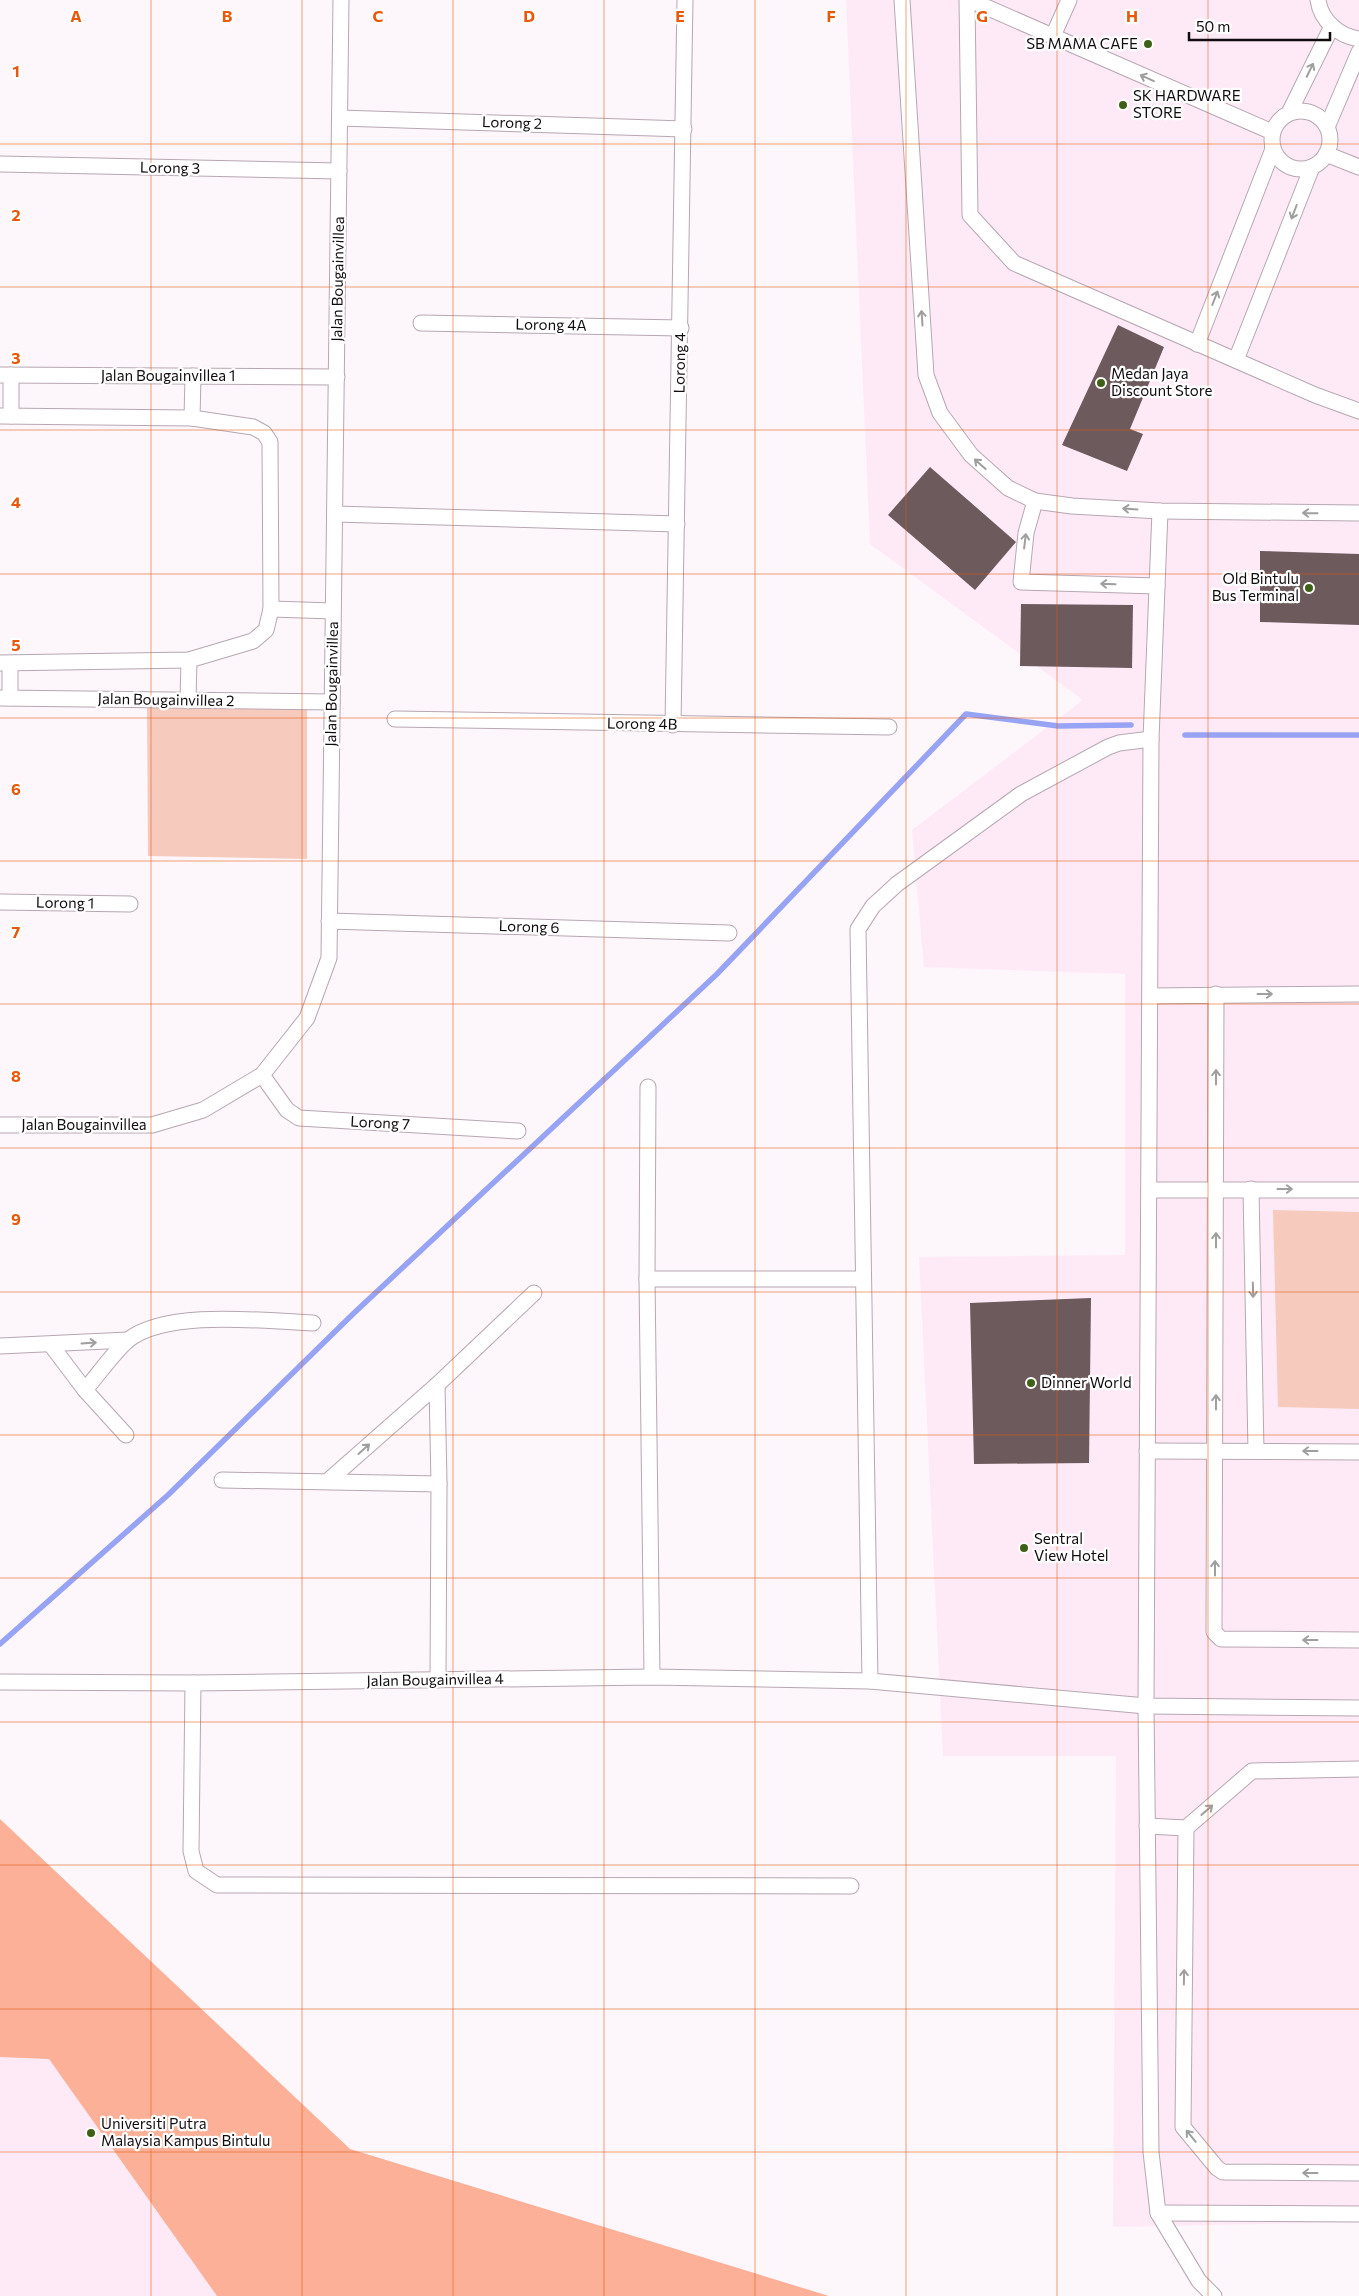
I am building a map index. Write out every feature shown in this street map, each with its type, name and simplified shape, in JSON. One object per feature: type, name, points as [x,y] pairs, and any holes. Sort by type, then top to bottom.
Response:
[{"type":"street","name":"Jalan Bougainvillea","points":[[0,1125],[152,1125],[204,1110],[262,1075],[307,1018],[328,958],[341,0]]},
{"type":"street","name":"Lorong 4","points":[[672,725],[681,328],[685,0]]},
{"type":"street","points":[[902,0],[926,375],[940,413],[970,455],[1008,488],[1035,501],[1072,506],[1160,511],[1359,513]]},
{"type":"street","points":[[966,0],[970,215],[1014,263],[1197,344],[1359,411]]},
{"type":"street","points":[[970,0],[1272,132]]},
{"type":"street","points":[[1053,36],[1069,0]]},
{"type":"street","points":[[1317,2],[1324,17],[1332,26],[1342,34],[1359,39]]},
{"type":"street","points":[[1289,113],[1332,26]]},
{"type":"street","points":[[1327,127],[1315,115],[1298,111],[1289,113],[1282,118],[1272,132],[1273,149],[1277,158],[1293,168],[1302,169],[1312,167],[1320,162],[1330,145],[1327,127],[1359,52]]},
{"type":"street","name":"Lorong 2","points":[[340,118],[684,129]]},
{"type":"street","points":[[1197,344],[1273,149]]},
{"type":"street","points":[[1326,154],[1359,167]]},
{"type":"street","name":"Lorong 3","points":[[0,164],[339,171]]},
{"type":"street","points":[[1236,360],[1312,167]]},
{"type":"street","name":"Lorong 4A","points":[[421,323],[681,328]]},
{"type":"street","points":[[5,698],[5,664],[189,660],[253,641],[266,630],[271,609],[270,442],[264,433],[253,427],[192,418],[5,416],[6,375]]},
{"type":"street","name":"Jalan Bougainvillea 1","points":[[6,375],[337,377]]},
{"type":"street","points":[[192,376],[192,418]]},
{"type":"street","points":[[1035,501],[1026,533],[1021,582],[1157,586]]},
{"type":"street","points":[[1160,511],[1151,739],[1147,1451],[1146,1706],[1151,2152],[1158,2213],[1198,2281],[1214,2296]]},
{"type":"street","points":[[335,514],[677,524]]},
{"type":"street","points":[[271,609],[333,611]]},
{"type":"street","points":[[188,701],[189,660]]},
{"type":"street","name":"Jalan Bougainvillea 2","points":[[5,698],[332,702]]},
{"type":"street","name":"Lorong 4B","points":[[395,720],[889,727]]},
{"type":"street","points":[[870,1681],[858,928],[873,906],[897,884],[1021,794],[1108,746],[1151,739]]},
{"type":"street","name":"Lorong 1","points":[[0,902],[130,904]]},
{"type":"street","name":"Lorong 6","points":[[330,921],[730,933]]},
{"type":"street","points":[[1216,994],[1214,1632],[1221,1639],[1359,1640]]},
{"type":"street","points":[[1150,996],[1359,994]]},
{"type":"street","name":"Lorong 7","points":[[262,1075],[287,1110],[299,1118],[518,1131]]},
{"type":"street","points":[[648,1087],[647,1279],[652,1677]]},
{"type":"street","points":[[1251,1189],[1256,1451]]},
{"type":"street","points":[[1149,1190],[1359,1190]]},
{"type":"street","points":[[647,1279],[863,1279]]},
{"type":"street","points":[[328,1481],[437,1385],[534,1294]]},
{"type":"street","points":[[85,1390],[128,1340],[152,1327],[180,1321],[224,1320],[313,1323]]},
{"type":"street","points":[[0,1346],[128,1340]]},
{"type":"street","points":[[50,1345],[85,1390],[126,1435]]},
{"type":"street","points":[[437,1385],[439,1484],[438,1680]]},
{"type":"street","points":[[1147,1451],[1359,1452]]},
{"type":"street","points":[[222,1480],[439,1484]]},
{"type":"street","name":"Jalan Bougainvillea 4","points":[[0,1682],[194,1683],[652,1677],[870,1681],[1146,1706],[1359,1708]]},
{"type":"street","points":[[194,1683],[191,1851],[196,1871],[217,1885],[851,1886]]},
{"type":"street","points":[[1147,1826],[1186,1828],[1252,1771],[1359,1769]]},
{"type":"street","points":[[1186,1828],[1183,2127],[1217,2168],[1223,2172],[1359,2173]]},
{"type":"street","points":[[1158,2213],[1359,2214]]},
{"type":"shaded area","points":[[846,0],[1359,0],[1359,2222],[1113,2227],[1116,1756],[943,1756],[919,1257],[1125,1255],[1125,974],[924,967],[912,830],[1083,700],[870,544]]},
{"type":"shaded area","points":[[147,707],[307,709],[307,859],[148,856]]},
{"type":"shaded area","points":[[1273,1210],[1359,1212],[1359,1409],[1278,1407]]},
{"type":"shaded area","points":[[0,1819],[350,2149],[829,2296],[217,2296],[49,2059],[0,2057]]},
{"type":"shaded area","name":"Universiti Putra Malaysia Kampus Bintulu","points":[[0,1934],[323,2296],[0,2296]]},
{"type":"building","points":[[1118,325],[1164,347],[1130,429],[1143,434],[1127,471],[1062,445]]},
{"type":"building","points":[[930,467],[1016,542],[975,590],[888,515]]},
{"type":"building","name":"Old Bintulu Bus Terminal","points":[[1260,551],[1359,554],[1359,625],[1260,622]]},
{"type":"building","points":[[1021,604],[1133,605],[1132,668],[1020,666]]},
{"type":"building","name":"Dinner World","points":[[1091,1298],[1089,1463],[974,1464],[970,1303]]},
{"type":"waterway","points":[[0,1644],[168,1495],[354,1313],[717,974],[966,714],[1058,726],[1131,725]]},
{"type":"waterway","points":[[1185,735],[1359,735]]},
{"type":"place","name":"SB MAMA CAFE","points":[[1148,44]]},
{"type":"place","name":"SK HARDWARE STORE","points":[[1123,105]]},
{"type":"place","name":"Medan Jaya Discount Store","points":[[1101,383]]},
{"type":"place","name":"Old Bintulu Bus Terminal","points":[[1309,588]]},
{"type":"place","name":"Dinner World","points":[[1031,1383]]},
{"type":"place","name":"Sentral View Hotel","points":[[1024,1548]]},
{"type":"place","name":"Universiti Putra Malaysia Kampus Bintulu","points":[[91,2133]]}]
